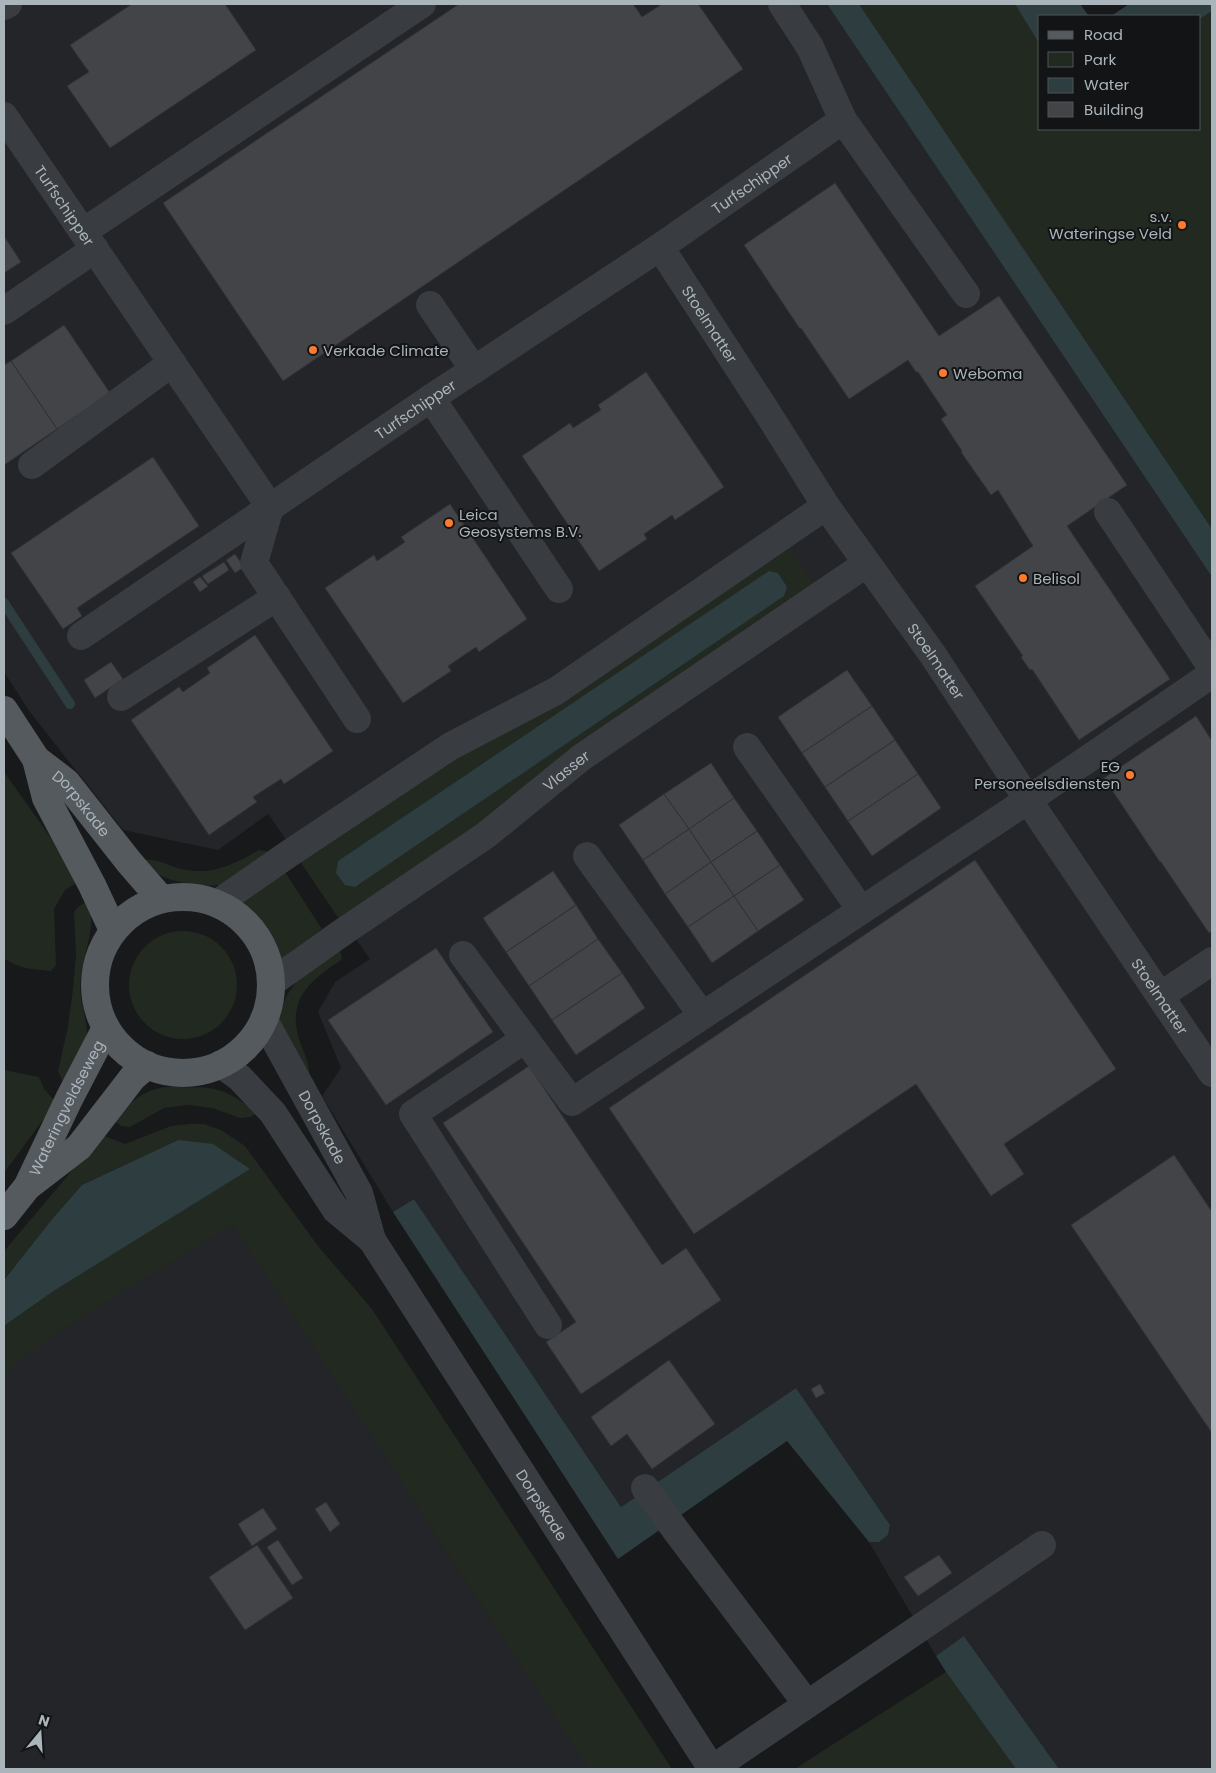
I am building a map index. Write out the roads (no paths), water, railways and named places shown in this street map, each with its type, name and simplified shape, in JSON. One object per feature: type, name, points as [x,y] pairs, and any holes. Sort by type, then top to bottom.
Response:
[{"type":"main road","name":"Dorpskade","points":[[4,710],[36,759],[46,798],[92,885],[113,930]]},
{"type":"main road","name":"Dorpskade","points":[[36,759],[66,782],[129,862],[161,899]]},
{"type":"main road","points":[[190,897],[218,903],[245,922],[264,950],[271,983],[270,1002],[264,1020],[253,1038],[244,1048],[221,1064],[197,1072],[172,1072],[147,1065],[124,1050],[106,1028],[98,1009],[95,988],[96,968],[102,948],[113,930],[127,916],[143,905],[161,899],[190,897]]},
{"type":"main road","name":"Wateringveldseweg","points":[[4,1216],[27,1187],[65,1107],[106,1028]]},
{"type":"main road","name":"Wateringveldseweg","points":[[27,1187],[79,1147],[133,1077],[147,1065]]},
{"type":"street","points":[[4,6],[8,4]]},
{"type":"street","points":[[4,311],[89,240],[422,4]]},
{"type":"street","points":[[782,4],[810,47],[843,120],[966,294]]},
{"type":"street","name":"Turfschipper","points":[[4,116],[270,507],[660,247],[843,120]]},
{"type":"street","name":"Stoelmatter","points":[[660,247],[826,506],[933,656],[1212,1073]]},
{"type":"street","points":[[430,305],[474,370]]},
{"type":"street","points":[[32,465],[172,363]]},
{"type":"street","points":[[431,398],[559,589]]},
{"type":"street","points":[[218,903],[451,746],[556,690],[826,506]]},
{"type":"street","points":[[270,507],[254,563],[357,719]]},
{"type":"street","points":[[81,636],[270,507]]},
{"type":"street","points":[[1108,512],[1212,668]]},
{"type":"street","name":"Vlasser","points":[[271,983],[340,934],[486,836],[582,757],[866,564]]},
{"type":"street","points":[[121,697],[277,597]]},
{"type":"street","points":[[463,955],[572,1102],[1028,800],[1212,674]]},
{"type":"street","points":[[747,748],[861,910]]},
{"type":"street","points":[[587,856],[702,1015]]},
{"type":"street","points":[[1160,996],[1212,961]]},
{"type":"street","name":"Dorpskade","points":[[264,1020],[358,1192],[372,1240],[712,1769]]},
{"type":"street","points":[[525,1039],[413,1114],[548,1325]]},
{"type":"street","name":"Dorpskade","points":[[221,1064],[240,1078],[273,1113],[336,1210],[372,1240]]},
{"type":"street","points":[[646,1488],[676,1532],[807,1704]]},
{"type":"street","points":[[712,1769],[1042,1545]]},
{"type":"water","points":[[827,4],[859,4],[1212,529],[1212,577]]},
{"type":"water","points":[[1015,4],[1080,4],[1088,15],[1038,15],[1038,42]]},
{"type":"water","points":[[1129,4],[1212,4],[1212,11],[1201,18],[1201,15],[1112,15]]},
{"type":"water","points":[[769,571],[778,573],[787,587],[784,596],[355,887],[345,885],[336,873],[338,861]]},
{"type":"water","points":[[178,1140],[213,1144],[250,1169],[55,1290],[4,1326],[4,1280],[82,1185]]},
{"type":"water","points":[[414,1199],[621,1507],[796,1388],[890,1525],[888,1535],[879,1542],[869,1542],[787,1441],[618,1559],[393,1212]]},
{"type":"water","points":[[964,1636],[1059,1769],[1016,1769],[946,1672],[936,1656]]},
{"type":"waterway","points":[[4,603],[70,704]]},
{"type":"place","name":"s.v. Wateringse Veld","points":[[1182,225]]},
{"type":"place","name":"Verkade Climate","points":[[313,350]]},
{"type":"place","name":"Weboma","points":[[943,373]]},
{"type":"place","name":"Leica Geosystems B.V.","points":[[449,523]]},
{"type":"place","name":"Belisol","points":[[1023,578]]},
{"type":"place","name":"EG Personeelsdiensten","points":[[1130,775]]}]
